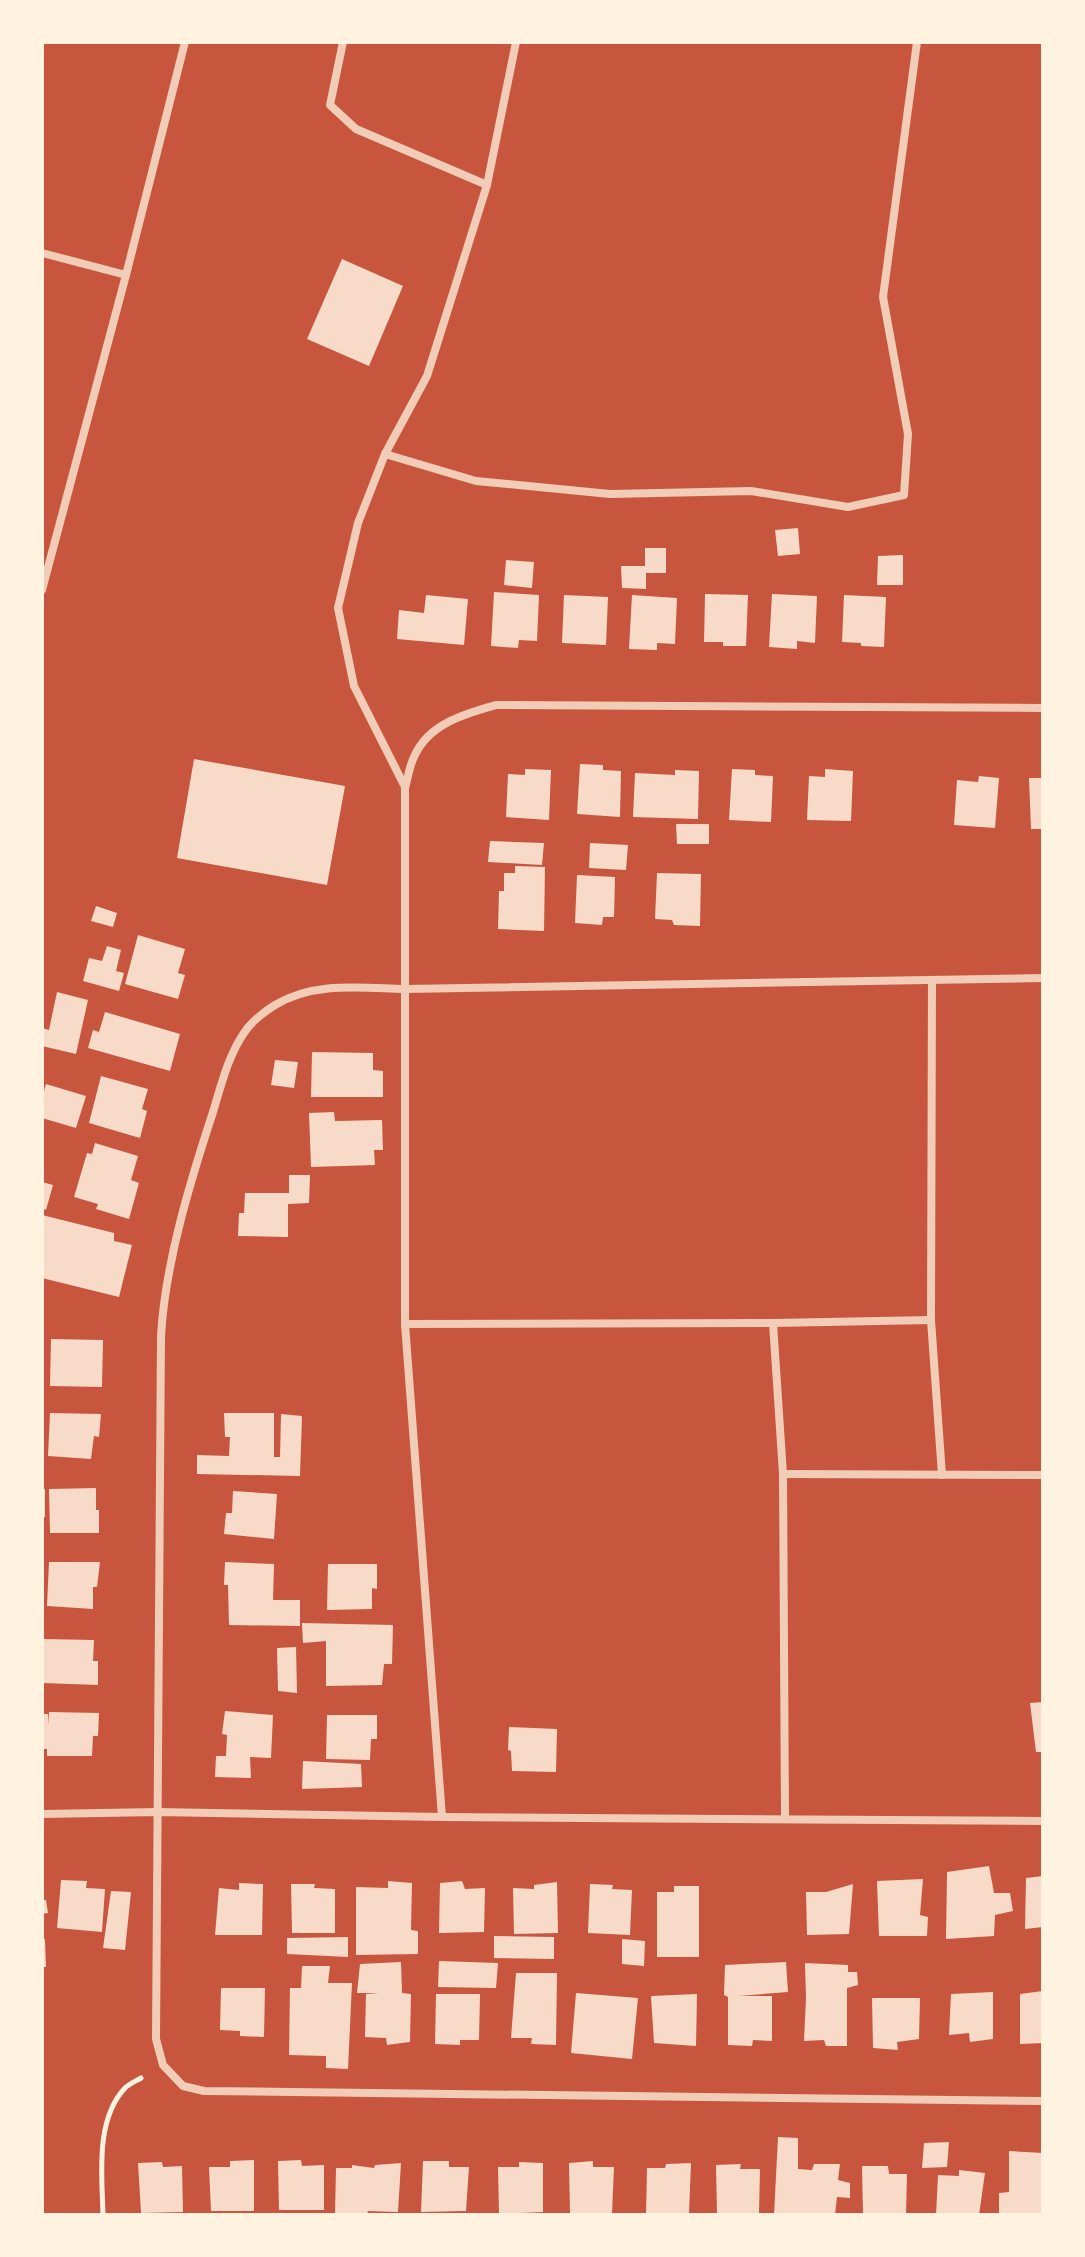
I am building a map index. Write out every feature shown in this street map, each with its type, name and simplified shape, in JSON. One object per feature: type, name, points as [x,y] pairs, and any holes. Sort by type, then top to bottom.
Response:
[{"type":"street","points":[[42,590],[185,42]]},
{"type":"street","points":[[343,42],[330,105],[356,129],[487,185]]},
{"type":"street","points":[[405,788],[354,686],[338,608],[358,523],[385,454],[427,376],[487,185],[516,42]]},
{"type":"street","points":[[385,454],[476,481],[610,494],[751,491],[848,507],[904,495],[908,434],[883,297],[917,42]]},
{"type":"street","points":[[42,253],[126,275]]},
{"type":"street","points":[[442,1817],[405,1324],[405,788],[414,756],[431,732],[458,716],[496,705],[1043,708]]},
{"type":"street","points":[[1043,978],[405,989],[343,987],[306,990],[274,1005],[244,1031],[230,1059],[200,1151],[163,1296],[156,2039],[163,2065],[183,2086],[204,2091],[1043,2101]]},
{"type":"street","points":[[932,980],[931,1320],[942,1475]]},
{"type":"street","points":[[405,1324],[931,1320]]},
{"type":"street","points":[[773,1323],[783,1474],[785,1818]]},
{"type":"street","points":[[783,1474],[1043,1475]]},
{"type":"street","points":[[42,1814],[157,1812],[1043,1821]]},
{"type":"path","points":[[103,2215],[103,2140],[110,2113],[126,2088],[163,2065]]},
{"type":"building","points":[[342,259],[403,286],[369,366],[307,339]]},
{"type":"building","points":[[798,528],[800,554],[778,556],[775,530]]},
{"type":"building","points":[[645,548],[666,548],[666,573],[646,573],[646,589],[622,588],[621,566],[645,566]]},
{"type":"building","points":[[903,555],[903,585],[877,585],[878,556]]},
{"type":"building","points":[[506,560],[534,562],[532,588],[504,585]]},
{"type":"building","points":[[494,592],[539,595],[537,641],[519,640],[518,648],[491,646]]},
{"type":"building","points":[[705,594],[748,595],[746,646],[704,642]]},
{"type":"building","points":[[772,594],[817,596],[815,643],[797,641],[797,649],[769,647]]},
{"type":"building","points":[[426,595],[468,599],[464,645],[397,639],[399,610],[424,613]]},
{"type":"building","points":[[564,595],[608,597],[606,645],[562,643]]},
{"type":"building","points":[[632,595],[677,598],[675,644],[657,643],[657,650],[629,649]]},
{"type":"building","points":[[844,595],[886,597],[884,647],[842,642]]},
{"type":"building","points":[[194,759],[345,786],[327,885],[177,858]]},
{"type":"building","points":[[580,764],[603,765],[603,770],[621,771],[620,817],[577,814]]},
{"type":"building","points":[[525,769],[551,770],[549,820],[506,817],[508,774],[525,775]]},
{"type":"building","points":[[732,769],[755,770],[755,775],[773,776],[771,822],[729,820]]},
{"type":"building","points":[[825,769],[853,771],[851,821],[807,820],[809,776],[825,777]]},
{"type":"building","points":[[675,770],[699,771],[698,819],[633,817],[635,773],[675,775]]},
{"type":"building","points":[[979,776],[999,778],[995,828],[954,825],[957,780],[978,782]]},
{"type":"building","points":[[1029,778],[1043,778],[1043,829],[1031,829]]},
{"type":"building","points":[[676,824],[709,824],[709,844],[677,844]]},
{"type":"building","points":[[490,841],[544,843],[542,865],[488,862]]},
{"type":"building","points":[[590,843],[628,845],[626,870],[589,868]]},
{"type":"building","points":[[515,866],[545,867],[544,931],[498,929],[499,891],[504,891],[504,873],[515,873]]},
{"type":"building","points":[[657,873],[701,874],[700,926],[674,925],[672,920],[655,919]]},
{"type":"building","points":[[577,875],[615,877],[614,917],[603,917],[602,925],[575,923]]},
{"type":"building","points":[[96,906],[117,913],[113,927],[91,921]]},
{"type":"building","points":[[138,935],[185,949],[178,973],[185,975],[178,999],[125,984]]},
{"type":"building","points":[[107,946],[121,950],[116,971],[124,973],[119,991],[83,981],[89,958],[102,961]]},
{"type":"building","points":[[57,992],[88,1000],[76,1054],[42,1046],[42,1028],[49,1030]]},
{"type":"building","points":[[105,1012],[180,1034],[170,1071],[88,1048],[93,1030],[99,1032]]},
{"type":"building","points":[[312,1052],[373,1053],[373,1070],[383,1071],[383,1097],[311,1097]]},
{"type":"building","points":[[275,1060],[298,1062],[294,1088],[271,1085]]},
{"type":"building","points":[[101,1076],[148,1089],[142,1109],[147,1111],[140,1138],[89,1123]]},
{"type":"building","points":[[46,1084],[86,1096],[76,1128],[42,1118]]},
{"type":"building","points":[[334,1112],[335,1121],[382,1120],[383,1150],[374,1150],[375,1165],[311,1167],[309,1113]]},
{"type":"building","points":[[95,1143],[138,1156],[131,1180],[139,1183],[129,1219],[96,1209],[98,1204],[74,1197],[87,1153],[92,1154]]},
{"type":"building","points":[[289,1175],[310,1175],[309,1203],[288,1204],[288,1237],[238,1236],[239,1213],[244,1213],[245,1193],[289,1193]]},
{"type":"building","points":[[42,1182],[53,1185],[46,1210],[42,1208]]},
{"type":"building","points":[[42,1215],[114,1233],[114,1241],[132,1245],[119,1297],[42,1278]]},
{"type":"building","points":[[51,1339],[103,1340],[102,1387],[50,1386]]},
{"type":"building","points":[[50,1413],[101,1414],[99,1437],[94,1436],[91,1459],[48,1456]]},
{"type":"building","points":[[224,1413],[274,1413],[274,1457],[280,1457],[281,1414],[302,1416],[300,1476],[197,1474],[197,1455],[229,1456],[230,1437],[225,1437]]},
{"type":"building","points":[[96,1488],[99,1533],[50,1533],[49,1489]]},
{"type":"building","points":[[42,1489],[45,1489],[45,1517],[42,1517]]},
{"type":"building","points":[[233,1491],[277,1494],[274,1539],[224,1534],[226,1513],[232,1513]]},
{"type":"building","points":[[49,1562],[100,1562],[97,1587],[93,1587],[93,1609],[47,1606]]},
{"type":"building","points":[[225,1562],[274,1564],[273,1600],[300,1600],[300,1626],[229,1625],[228,1585],[224,1585]]},
{"type":"building","points":[[328,1564],[377,1564],[377,1589],[372,1588],[372,1609],[327,1610]]},
{"type":"building","points":[[302,1623],[393,1625],[392,1664],[384,1664],[382,1685],[326,1686],[326,1641],[303,1643]]},
{"type":"building","points":[[42,1639],[94,1640],[93,1661],[98,1661],[98,1685],[42,1683]]},
{"type":"building","points":[[296,1647],[297,1693],[278,1691],[277,1648]]},
{"type":"building","points":[[1043,1702],[1043,1752],[1036,1752],[1030,1703]]},
{"type":"building","points":[[225,1711],[273,1715],[271,1758],[250,1757],[251,1778],[215,1777],[216,1756],[226,1756],[227,1735],[222,1734]]},
{"type":"building","points":[[49,1712],[99,1713],[98,1736],[93,1736],[92,1756],[47,1756],[47,1749],[42,1749],[42,1714],[48,1714],[48,1725]]},
{"type":"building","points":[[327,1715],[377,1715],[377,1739],[371,1739],[370,1760],[326,1759]]},
{"type":"building","points":[[509,1727],[557,1729],[556,1772],[512,1771],[511,1751],[508,1750]]},
{"type":"building","points":[[303,1761],[361,1764],[362,1787],[302,1789]]},
{"type":"building","points":[[989,1866],[994,1893],[1010,1893],[1013,1911],[995,1915],[994,1936],[946,1939],[947,1872]]},
{"type":"building","points":[[1043,1876],[1043,1927],[1025,1929],[1026,1878]]},
{"type":"building","points":[[923,1879],[920,1915],[928,1917],[927,1936],[879,1936],[877,1881]]},
{"type":"building","points":[[61,1880],[87,1881],[86,1888],[105,1889],[102,1932],[57,1928]]},
{"type":"building","points":[[388,1881],[412,1883],[411,1930],[418,1931],[418,1954],[356,1955],[356,1887],[388,1888]]},
{"type":"building","points":[[462,1881],[465,1889],[485,1888],[484,1932],[439,1933],[440,1883]]},
{"type":"building","points":[[557,1882],[558,1933],[514,1934],[513,1888],[534,1889],[534,1885]]},
{"type":"building","points":[[239,1883],[263,1884],[262,1935],[215,1935],[219,1888],[239,1890]]},
{"type":"building","points":[[291,1884],[315,1884],[314,1888],[335,1889],[335,1933],[292,1933]]},
{"type":"building","points":[[590,1884],[632,1890],[630,1935],[588,1933]]},
{"type":"building","points":[[853,1884],[849,1934],[807,1935],[806,1892],[826,1892]]},
{"type":"building","points":[[674,1886],[699,1886],[699,1957],[657,1957],[657,1892],[674,1892]]},
{"type":"building","points":[[111,1891],[131,1892],[125,1950],[103,1948]]},
{"type":"building","points":[[42,1900],[46,1900],[48,1913],[42,1914]]},
{"type":"building","points":[[494,1936],[554,1937],[554,1959],[494,1958]]},
{"type":"building","points":[[348,1937],[348,1957],[287,1954],[287,1938]]},
{"type":"building","points":[[42,1939],[45,1939],[46,1967],[42,1967]]},
{"type":"building","points":[[622,1939],[645,1941],[644,1966],[622,1964]]},
{"type":"building","points":[[439,1961],[498,1963],[496,1988],[438,1987]]},
{"type":"building","points":[[401,1962],[402,1993],[411,1994],[410,2042],[387,2045],[386,2038],[365,2037],[366,1994],[379,1993],[357,1993],[360,1964]]},
{"type":"building","points":[[786,1962],[788,1992],[739,1996],[772,1996],[772,2041],[753,2040],[752,2046],[728,2045],[725,1965]]},
{"type":"building","points":[[805,1963],[848,1965],[848,1972],[857,1972],[858,1985],[847,1988],[847,2046],[826,2046],[824,2040],[804,2041]]},
{"type":"building","points":[[302,1966],[330,1966],[328,1983],[352,1983],[348,2069],[326,2068],[326,2056],[289,2055],[290,1988],[301,1988]]},
{"type":"building","points":[[516,1973],[557,1973],[556,2045],[531,2044],[532,2038],[511,2038]]},
{"type":"building","points":[[221,1988],[265,1988],[264,2037],[240,2036],[240,2031],[220,2030]]},
{"type":"building","points":[[1043,1991],[1043,2043],[1020,2044],[1020,1994]]},
{"type":"building","points":[[993,1992],[993,2039],[970,2042],[969,2033],[949,2035],[951,1994]]},
{"type":"building","points":[[576,1993],[638,1998],[632,2059],[571,2053]]},
{"type":"building","points":[[436,1994],[480,1994],[479,2040],[460,2040],[460,2045],[435,2044]]},
{"type":"building","points":[[697,1994],[696,2046],[654,2043],[651,1996]]},
{"type":"building","points":[[872,1998],[920,1998],[919,2039],[897,2042],[898,2050],[873,2048]]},
{"type":"building","points":[[778,2137],[798,2138],[798,2169],[812,2170],[814,2164],[840,2164],[838,2180],[850,2183],[850,2198],[837,2197],[835,2215],[774,2215]]},
{"type":"building","points":[[949,2142],[947,2167],[922,2168],[924,2143]]},
{"type":"building","points":[[1009,2151],[1043,2153],[1043,2215],[999,2215],[999,2193],[1009,2192]]},
{"type":"building","points":[[254,2160],[254,2211],[211,2211],[209,2167],[230,2167],[230,2161]]},
{"type":"building","points":[[301,2160],[302,2166],[324,2165],[324,2210],[279,2210],[278,2161]]},
{"type":"building","points":[[423,2161],[449,2161],[449,2167],[469,2167],[466,2211],[421,2212]]},
{"type":"building","points":[[593,2161],[593,2167],[614,2167],[612,2214],[570,2213],[569,2163]]},
{"type":"building","points":[[162,2162],[163,2167],[182,2166],[183,2212],[141,2213],[138,2163]]},
{"type":"building","points":[[519,2162],[543,2163],[543,2212],[499,2214],[498,2167],[519,2167]]},
{"type":"building","points":[[401,2163],[398,2212],[367,2211],[370,2215],[335,2215],[336,2168],[352,2168],[352,2165],[374,2168],[375,2165]]},
{"type":"building","points":[[691,2163],[689,2214],[646,2215],[647,2168]]},
{"type":"building","points":[[741,2164],[740,2169],[760,2169],[759,2214],[717,2214],[716,2165]]},
{"type":"building","points":[[862,2166],[888,2166],[889,2174],[907,2174],[906,2215],[863,2215]]},
{"type":"building","points":[[959,2170],[985,2173],[979,2215],[936,2215],[938,2175],[959,2176]]}]
